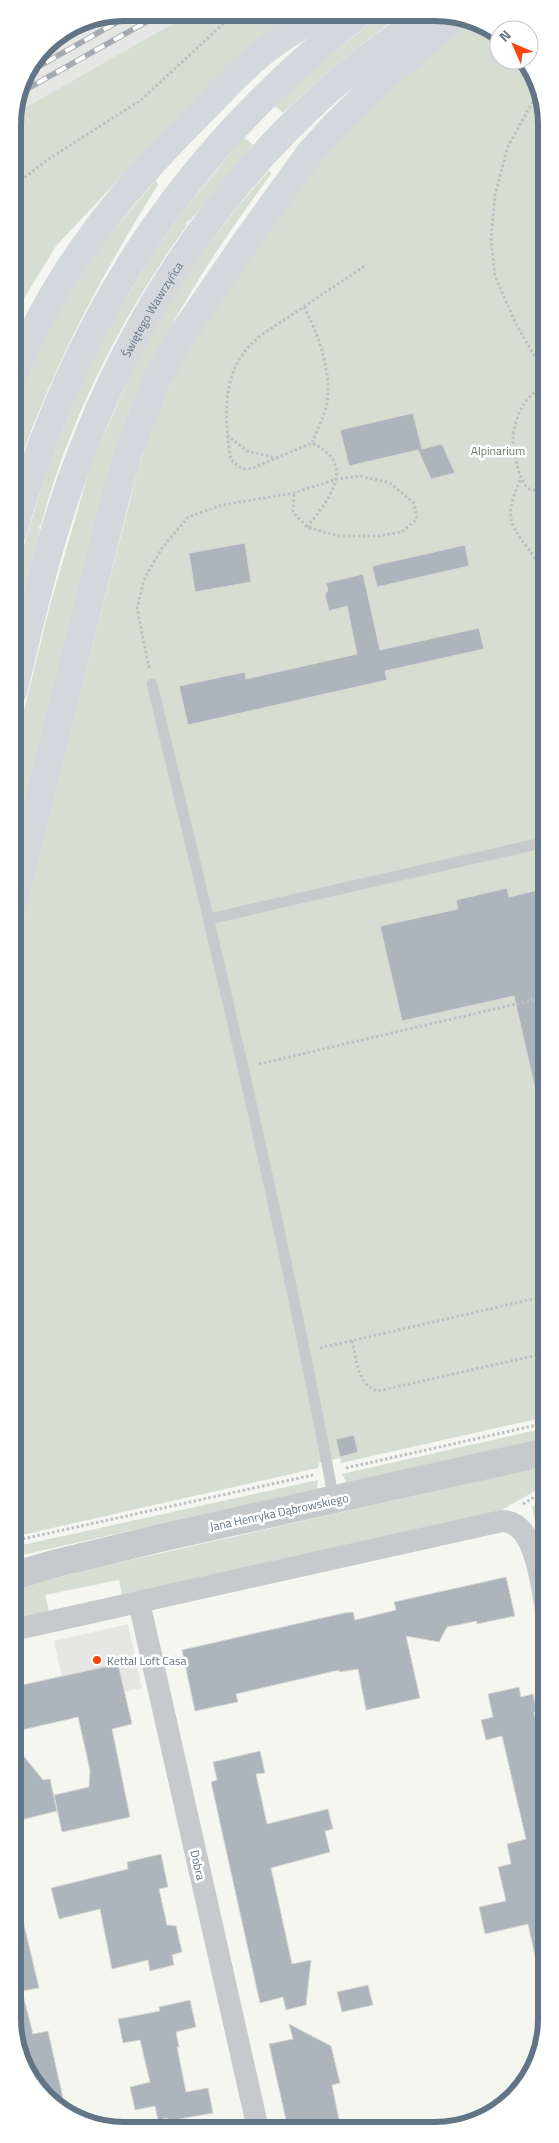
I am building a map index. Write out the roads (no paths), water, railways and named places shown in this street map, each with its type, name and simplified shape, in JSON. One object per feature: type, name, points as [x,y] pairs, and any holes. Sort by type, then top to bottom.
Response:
[{"type":"main road","points":[[21,359],[33,331],[54,292],[82,248],[126,191],[172,142],[250,65],[277,41],[308,21]]},
{"type":"main road","points":[[21,507],[41,444],[63,390],[87,339],[138,250],[208,156],[248,112],[296,66],[351,21]]},
{"type":"main road","name":"Świętego Wawrzyńca","points":[[21,662],[50,552],[78,462],[112,379],[152,306],[198,235],[260,158],[345,76],[418,21]]},
{"type":"main road","points":[[21,872],[116,496],[128,453],[157,379],[209,293],[309,154],[359,101],[450,22]]},
{"type":"street","name":"Jana Henryka Dąbrowskiego","points":[[21,1573],[57,1562],[164,1537],[538,1454]]},
{"type":"street","points":[[21,1628],[488,1523],[506,1521],[518,1526],[527,1537],[538,1575]]},
{"type":"street","name":"Dobra","points":[[139,1602],[256,2122]]},
{"type":"lane","points":[[152,684],[209,919],[305,1352],[334,1500]]},
{"type":"lane","points":[[209,919],[538,844]]},
{"type":"railway","points":[[40,66],[119,21]]},
{"type":"railway","points":[[28,88],[148,21]]},
{"type":"place","name":"Kettal Loft Casa","points":[[97,1660]]},
{"type":"park label","name":"Alpinarium","points":[[498,450]]}]
